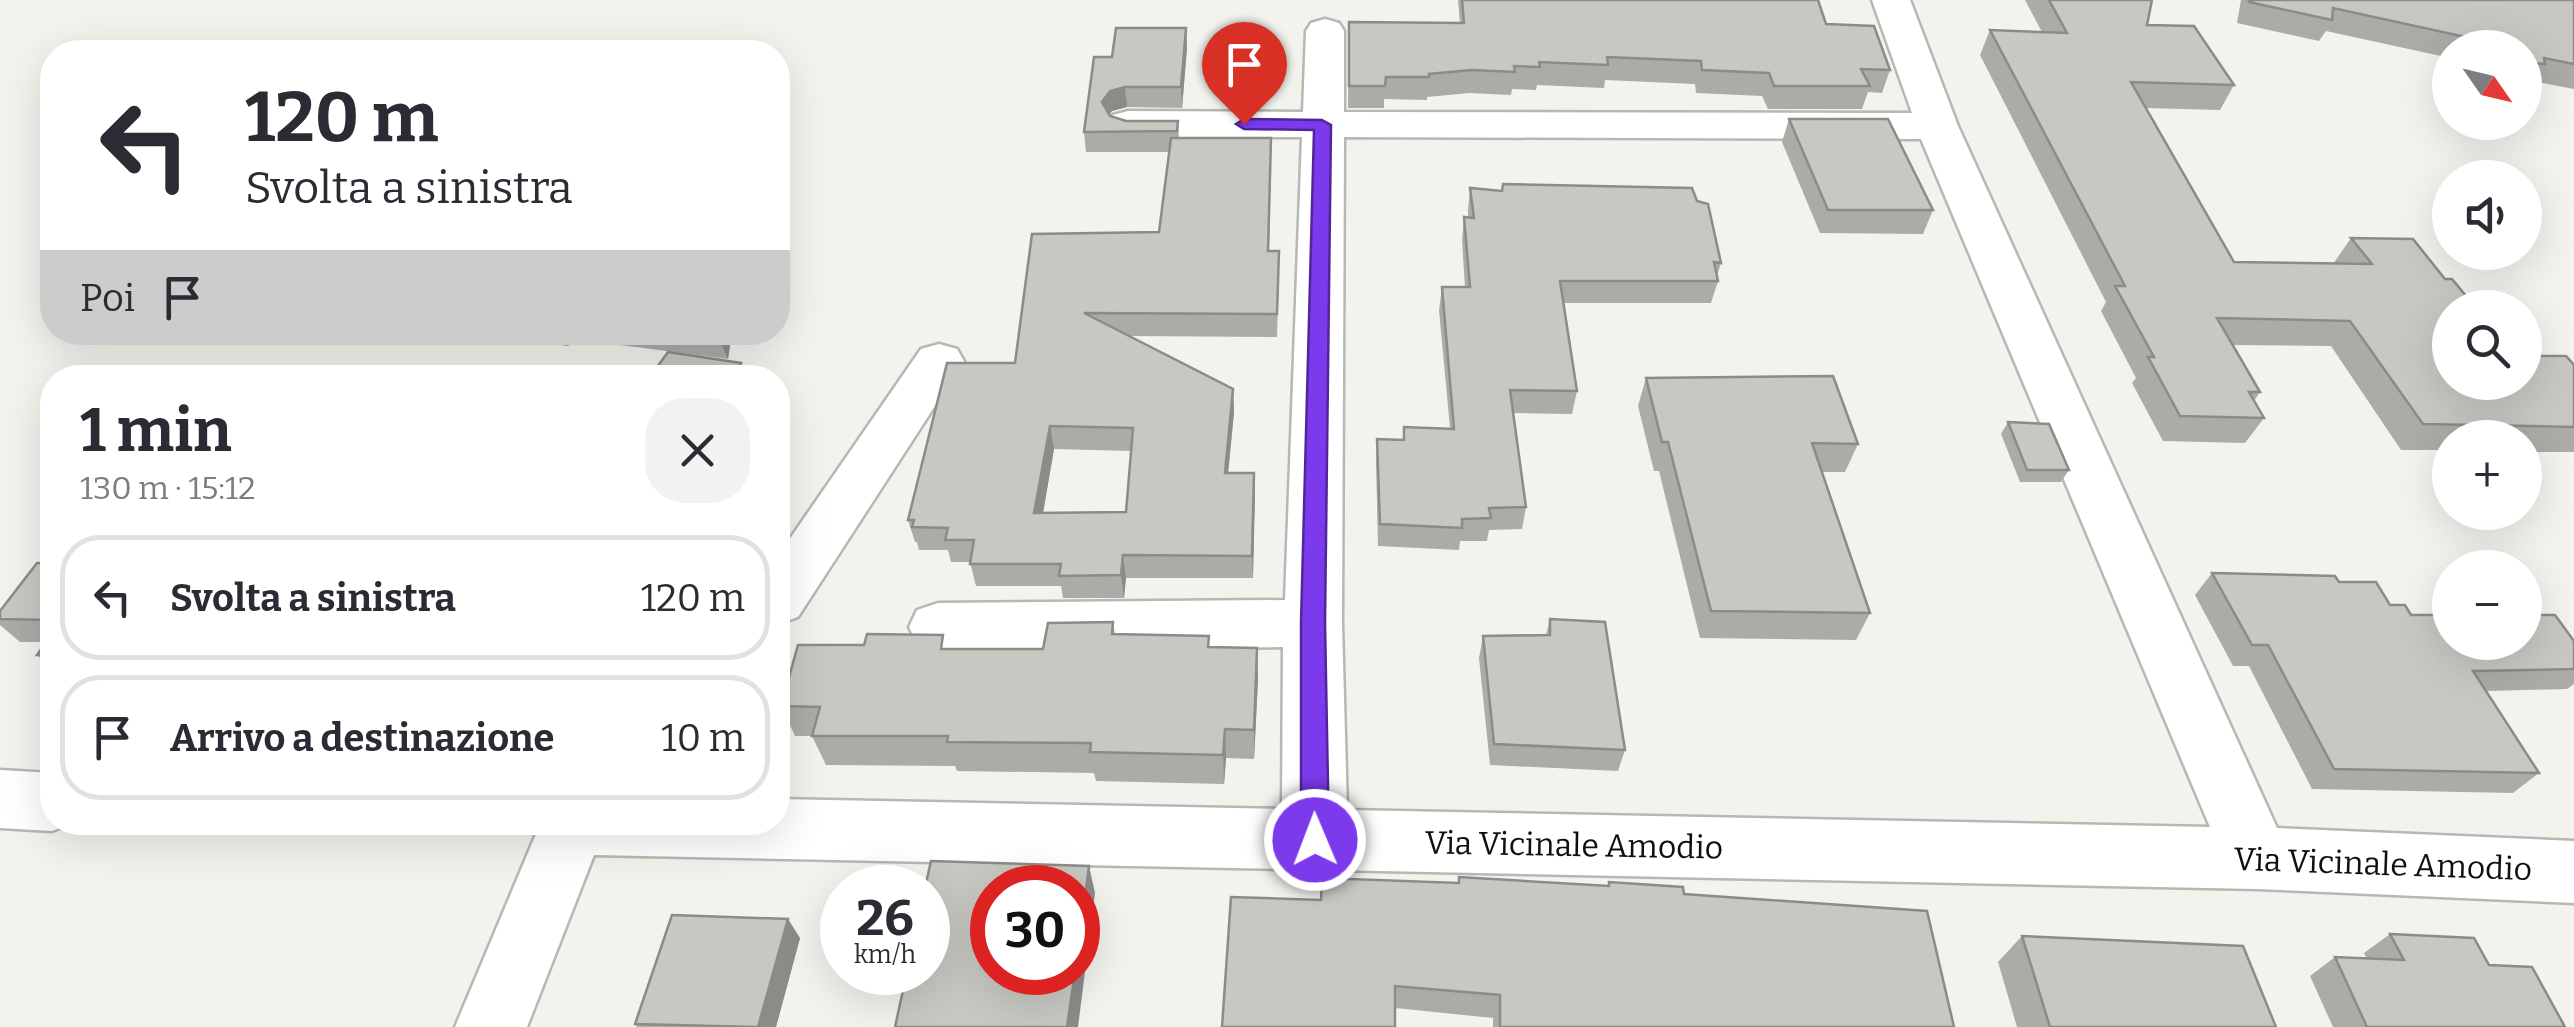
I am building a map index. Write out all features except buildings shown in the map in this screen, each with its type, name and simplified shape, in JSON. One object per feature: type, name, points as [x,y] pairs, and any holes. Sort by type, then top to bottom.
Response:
[{"type":"street","points":[[1891,0],[1938,126],[2257,858]]},
{"type":"street","points":[[1315,840],[1313,623],[1325,31]]},
{"type":"street","points":[[1128,124],[1938,126]]},
{"type":"street","points":[[790,583],[939,361]]},
{"type":"street","points":[[938,627],[1313,623]]},
{"type":"street","points":[[0,799],[40,801]]},
{"type":"street","name":"Via Vicinale Amodio","points":[[790,828],[2257,858],[2574,872]]},
{"type":"street","name":"Via Vicinale Amodio","points":[[491,1027],[558,835]]},
{"type":"route","points":[[1244,124],[1322,125],[1313,623],[1315,840]]}]
